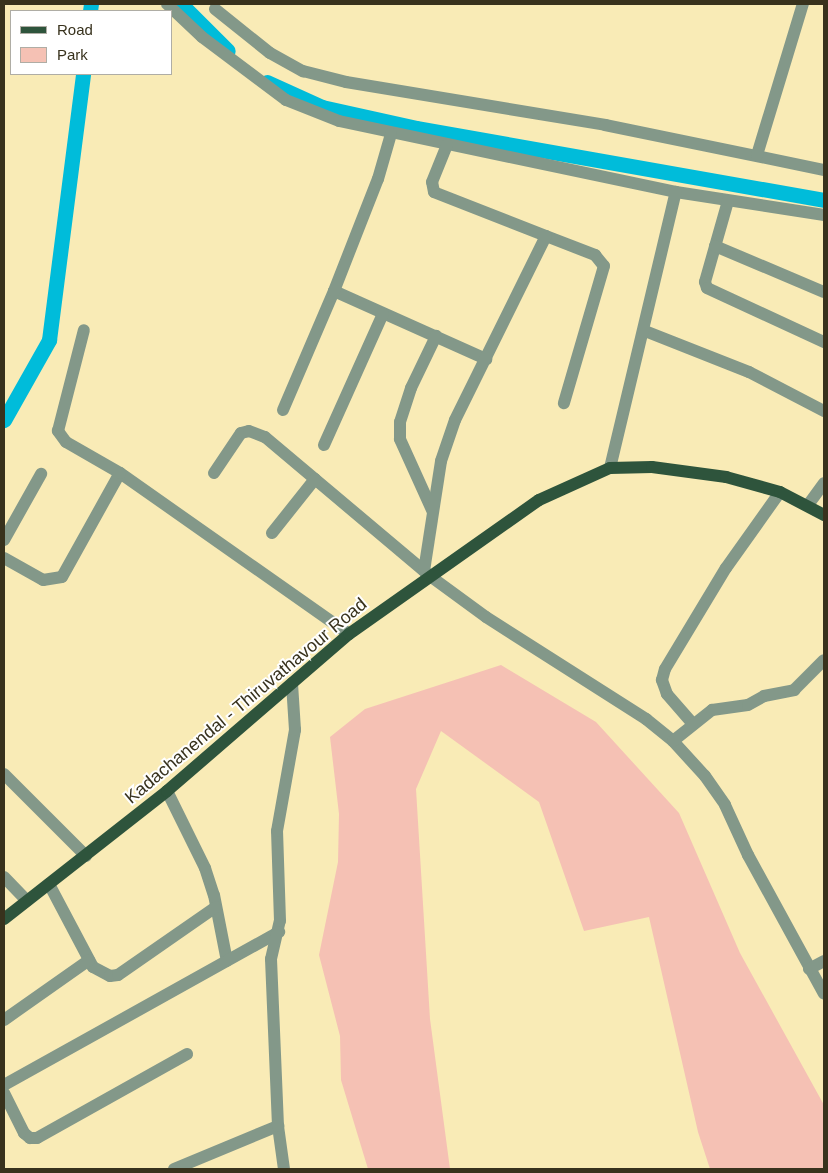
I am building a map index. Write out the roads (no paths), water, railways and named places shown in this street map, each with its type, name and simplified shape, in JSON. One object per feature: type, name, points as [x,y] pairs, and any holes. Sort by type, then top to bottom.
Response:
[{"type":"main road","name":"Kadachanendal - Thiruvathavour Road","points":[[4,919],[167,791],[349,634],[427,573],[539,500],[610,468],[652,468],[726,477],[780,492],[824,515]]},
{"type":"street","points":[[167,4],[216,48],[286,100],[339,121],[391,134],[676,192],[728,202],[824,215]]},
{"type":"street","points":[[757,155],[802,4]]},
{"type":"street","points":[[216,9],[270,53],[303,70],[346,82],[757,155],[824,170]]},
{"type":"street","points":[[283,410],[334,292],[378,179],[391,134]]},
{"type":"street","points":[[447,145],[432,182],[434,192],[595,255],[604,266],[564,403]]},
{"type":"street","points":[[610,468],[645,331],[676,192]]},
{"type":"street","points":[[728,202],[705,282],[707,288],[824,342]]},
{"type":"street","points":[[427,573],[432,510],[441,461],[452,428],[546,236]]},
{"type":"street","points":[[715,246],[824,292]]},
{"type":"street","points":[[334,292],[486,358]]},
{"type":"street","points":[[324,445],[383,314]]},
{"type":"street","points":[[84,330],[58,431],[66,442],[120,473],[349,634]]},
{"type":"street","points":[[645,331],[749,372],[824,411]]},
{"type":"street","points":[[432,510],[400,439],[400,422],[411,388],[436,336]]},
{"type":"street","points":[[214,474],[241,433],[249,431],[265,437],[427,573],[486,617],[646,719],[673,741],[705,776],[724,805],[809,969],[824,994]]},
{"type":"street","points":[[4,558],[43,580],[62,577],[120,473]]},
{"type":"street","points":[[4,540],[41,474]]},
{"type":"street","points":[[272,532],[314,478]]},
{"type":"street","points":[[808,505],[824,482]]},
{"type":"street","points":[[693,724],[667,694],[662,680],[665,669],[726,568],[780,492]]},
{"type":"street","points":[[673,741],[712,710],[748,705],[764,696],[794,690],[824,660]]},
{"type":"street","points":[[284,1169],[278,1126],[271,959],[279,932],[277,831],[295,730],[292,683]]},
{"type":"street","points":[[4,774],[86,856]]},
{"type":"street","points":[[167,791],[205,868],[216,907],[227,961]]},
{"type":"street","points":[[4,878],[27,901]]},
{"type":"street","points":[[49,884],[89,960],[100,973],[118,975],[216,907]]},
{"type":"street","points":[[4,1085],[279,932]]},
{"type":"street","points":[[4,1020],[89,960]]},
{"type":"street","points":[[809,969],[824,961]]},
{"type":"street","points":[[4,1093],[24,1133],[30,1138],[37,1138],[187,1054]]},
{"type":"street","points":[[174,1169],[278,1126]]},
{"type":"waterway","points":[[90,10],[91,4]]},
{"type":"waterway","points":[[181,4],[228,51]]},
{"type":"waterway","points":[[4,420],[49,340],[83,75]]},
{"type":"waterway","points":[[267,82],[322,107],[416,128],[824,200]]}]
